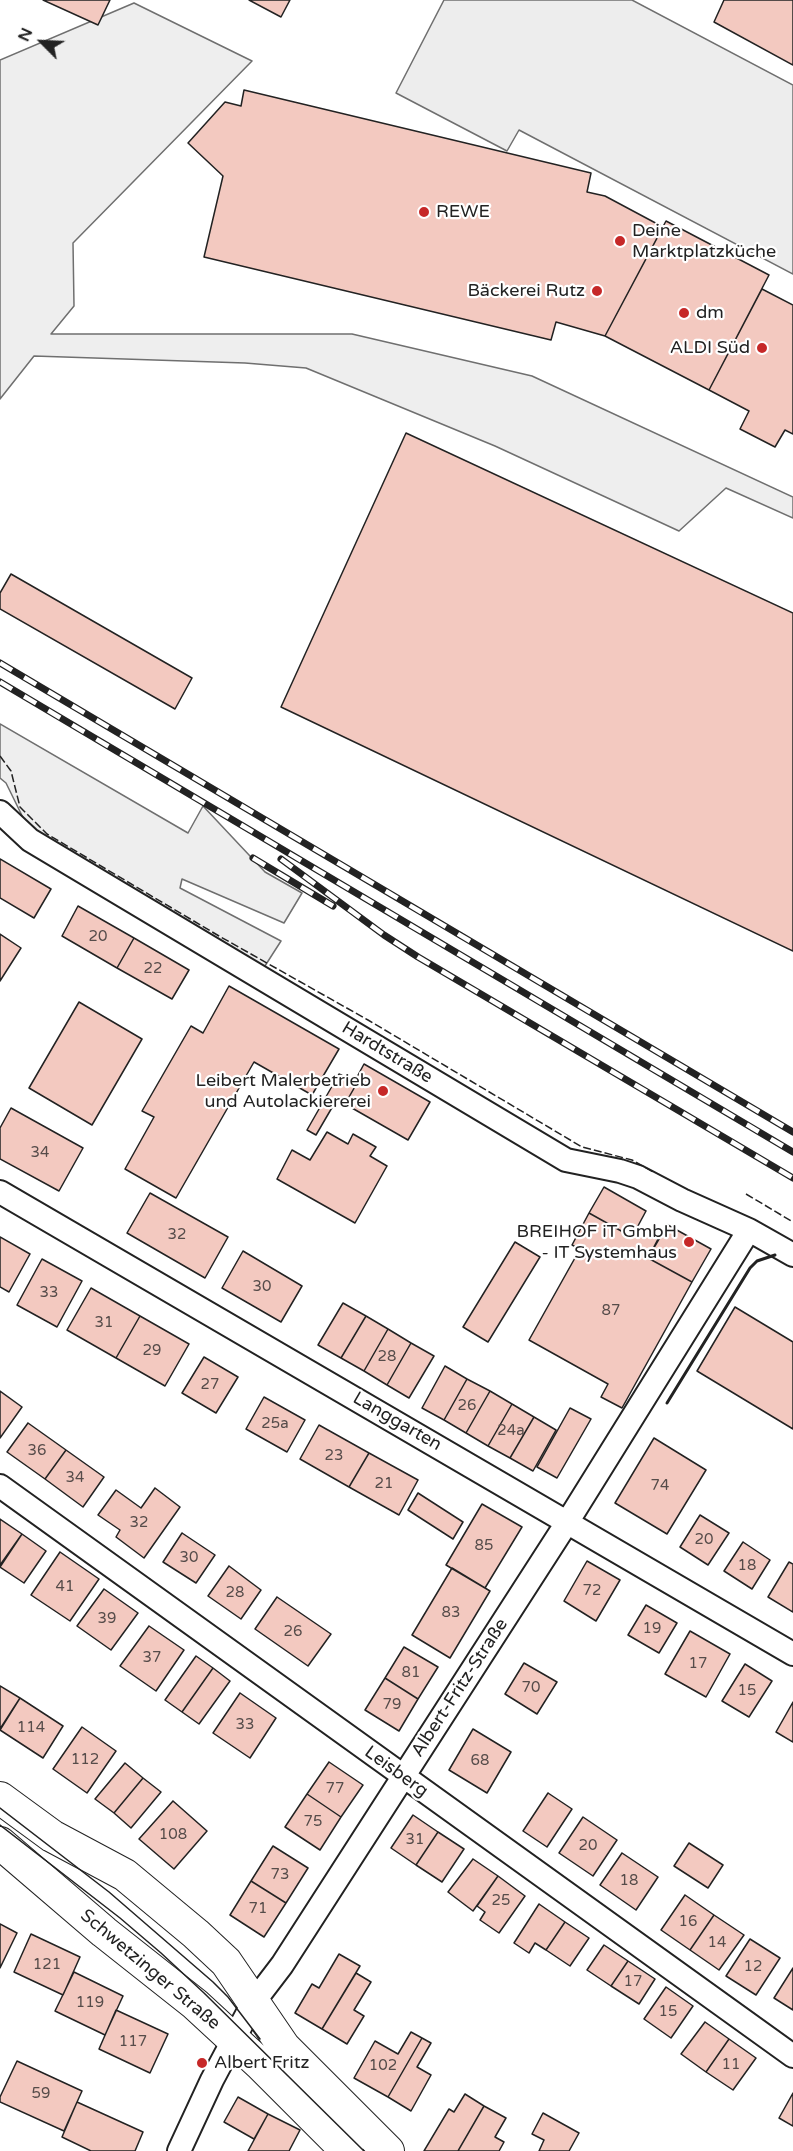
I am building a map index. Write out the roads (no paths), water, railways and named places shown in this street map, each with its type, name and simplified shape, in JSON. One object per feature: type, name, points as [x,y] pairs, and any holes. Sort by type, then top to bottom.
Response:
[{"type":"street","name":"Hardtstraße","points":[[0,812],[30,840],[566,1160],[638,1177],[749,1230],[793,1255]]},
{"type":"street","name":"Langgarten","points":[[0,1192],[793,1654]]},
{"type":"street","name":"Albert-Fritz-Straße","points":[[179,2151],[212,2080],[253,2003],[282,1965],[568,1521],[749,1230]]},
{"type":"street","name":"Leisberg","points":[[0,1486],[793,2056]]},
{"type":"street","points":[[0,1798],[52,1836],[125,1875],[226,1962],[284,2048],[388,2151]]},
{"type":"street","name":"Schwetzinger Straße","points":[[0,1843],[104,1932],[195,2004],[233,2042],[260,2064],[346,2151]]},
{"type":"tram line","points":[[0,1808],[109,1892],[213,1982],[228,1997],[260,2039]]},
{"type":"tram line","points":[[0,1825],[120,1918],[161,1953],[364,2151]]},
{"type":"railway","points":[[0,663],[793,1132]]},
{"type":"railway","points":[[0,682],[793,1152]]},
{"type":"railway","points":[[253,858],[333,906]]},
{"type":"railway","points":[[281,859],[384,935],[418,957],[793,1178]]},
{"type":"place","name":"REWE","points":[[424,212]]},
{"type":"place","name":"Deine Marktplatzküche","points":[[620,241]]},
{"type":"place","name":"Bäckerei Rutz","points":[[597,291]]},
{"type":"place","name":"dm","points":[[684,313]]},
{"type":"place","name":"ALDI Süd","points":[[762,348]]},
{"type":"place","name":"Leibert Malerbetrieb und Autolackiererei","points":[[383,1091]]},
{"type":"place","name":"BREIHOF iT GmbH - IT Systemhaus","points":[[689,1242]]},
{"type":"place","name":"Albert Fritz","points":[[202,2063]]}]
